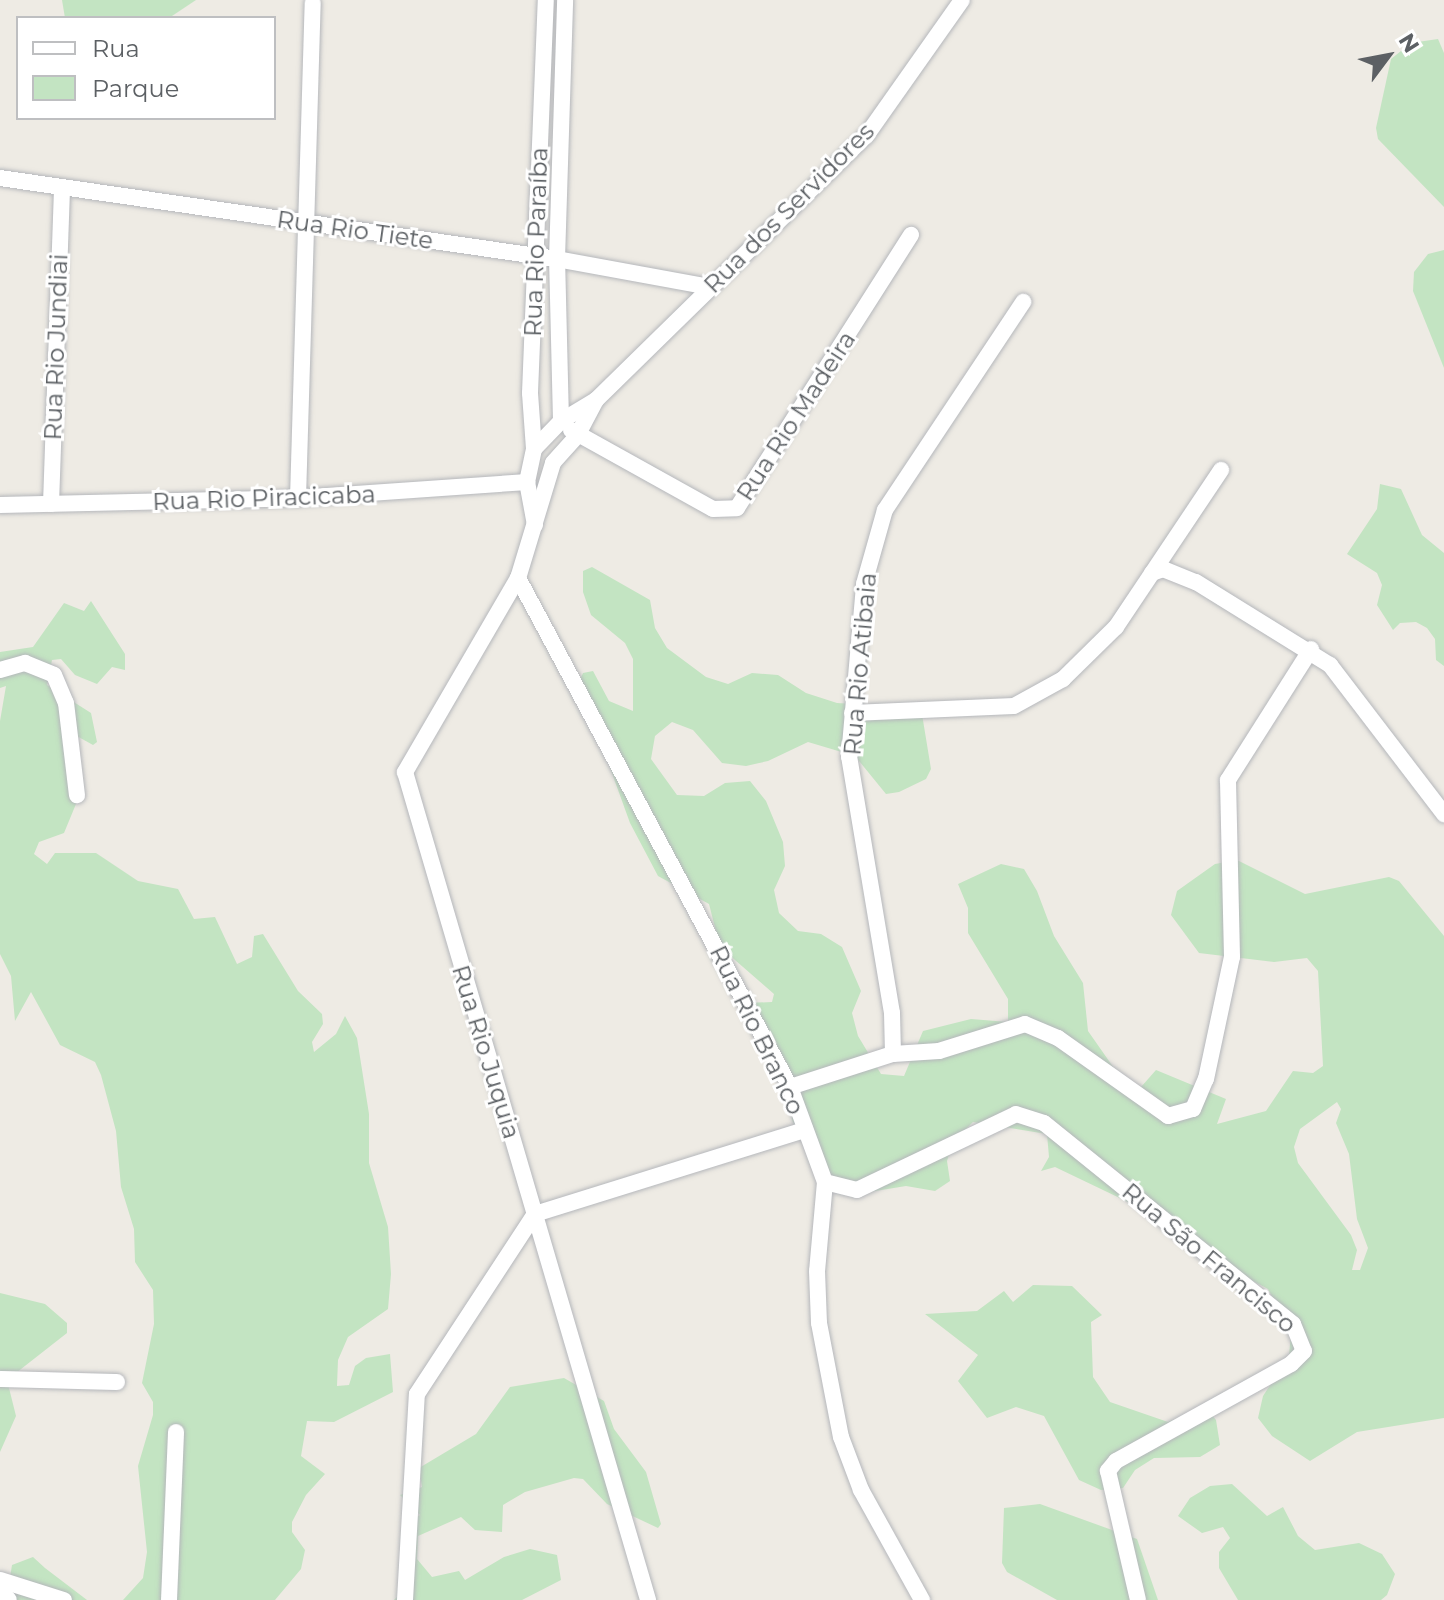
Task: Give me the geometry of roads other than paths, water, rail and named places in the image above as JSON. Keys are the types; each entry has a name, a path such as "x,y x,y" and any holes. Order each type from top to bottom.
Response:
{"street":[{"name":"Rua Rio Paraíba","path":"527,482 534,449 530,393 546,0"},
{"name":"Rua Rio Paraíba","path":"561,421 557,259 565,0"},
{"name":"Rua dos Servidores","path":"534,449 561,421 596,400 866,136 962,0"},
{"path":"298,498 313,3"},
{"name":"Rua Rio Tiete","path":"0,178 62,190 557,259 709,287"},
{"name":"Rua Rio Jundiai","path":"51,504 62,190"},
{"name":"Rua Rio Madeira","path":"561,421 577,436 713,509 737,508 911,235"},
{"name":"Rua Rio Atibaia","path":"893,1054 892,1013 849,757 864,584 885,510 1023,302"},
{"name":"Rua dos Servidores","path":"553,463 577,436 596,400"},
{"path":"534,449 553,463"},
{"name":"Rua Rio Juquia","path":"553,463 518,578 405,772 648,1600"},
{"path":"852,713 981,711 1035,697 1090,656 1152,573 1221,470"},
{"name":"Rua Rio Piracicaba","path":"0,505 298,498 527,482"},
{"name":"Rua Rio Juquia","path":"527,482 535,527"},
{"path":"1152,573 1163,569 1196,582 1311,649 1349,684 1444,814"},
{"name":"Rua Rio Branco","path":"518,578 790,1087 825,1182 817,1271 819,1323 841,1437 861,1490 922,1600"},
{"path":"790,1087 893,1054 939,1051 1025,1024 1058,1038 1168,1116 1193,1109 1206,1079 1232,957 1228,780 1311,649"},
{"path":"0,670 25,663 54,675 66,703 77,795"},
{"name":"Rua São Francisco","path":"825,1182 857,1190 1016,1114 1044,1123 1302,1335 1304,1351 1291,1364 1123,1457 1108,1471 1138,1600"},
{"path":"405,1600 417,1394 535,1214 805,1130"},
{"path":"0,1379 117,1382"},
{"path":"169,1600 176,1432"},
{"path":"0,1580 64,1600"},
{"path":"0,1590 9,1600"}]}
